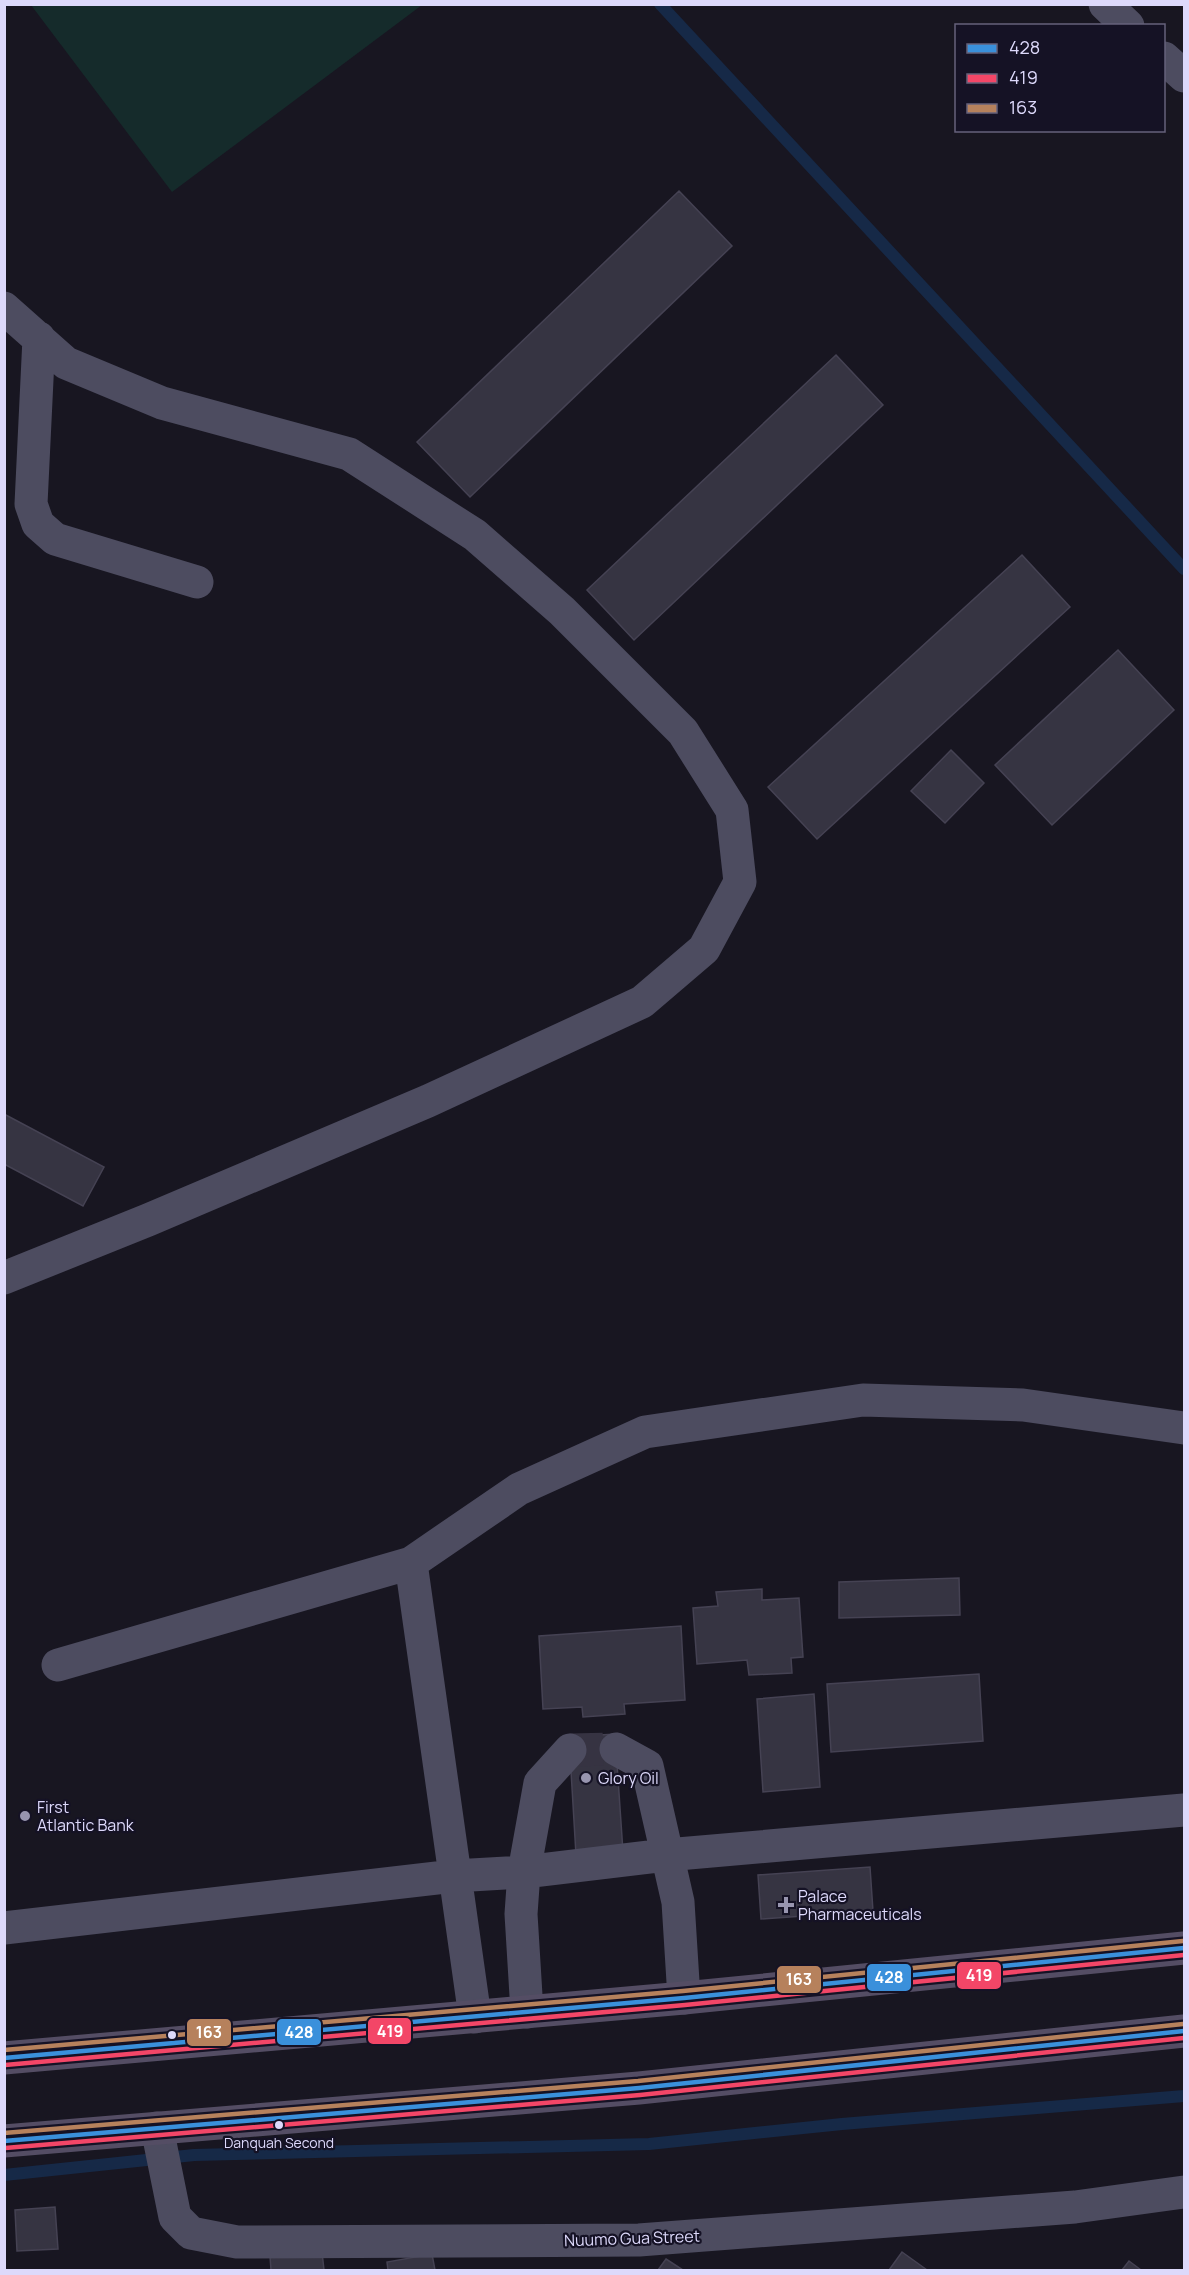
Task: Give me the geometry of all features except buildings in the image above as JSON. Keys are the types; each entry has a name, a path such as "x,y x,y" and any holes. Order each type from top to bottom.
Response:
{"main road":[{"path":"4,2058 684,1998 1185,1948"},
{"path":"4,2141 162,2152 639,2088 1185,2031"}],"street":[{"path":"1105,4 1126,24"},
{"path":"1165,59 1185,76"},
{"path":"4,308 66,363 162,403 349,454 475,535 562,611 683,732 732,810 740,882 704,949 642,1002 428,1101 4,1278"},
{"path":"39,338 31,504 38,524 55,539 197,582"},
{"path":"58,1665 411,1563 519,1489 645,1432 863,1400 1023,1405 1185,1428"},
{"path":"411,1563 475,2017"},
{"path":"616,1749 647,1766 678,1902 684,1998"},
{"path":"527,2012 521,1914 524,1872 540,1783 570,1750"},
{"path":"4,1928 454,1876 524,1872 666,1855 1185,1810"},
{"name":"Nuumo Gua Street","path":"162,2152 175,2217 191,2233 237,2242 639,2240 1075,2207 1185,2192"}],"green space":[{"path":"31,5 422,5 172,192"}],"waterway":[{"path":"660,4 1184,569"},
{"path":"4,2175 194,2155 649,2144 842,2124 1184,2096"}],"tunnel":[{"path":"570,1750 616,1749"}],"transit line":[{"name":"163","path":"4,2050 683,1991 1183,1941"},
{"name":"428","path":"4,2058 684,1998 1184,1948"},
{"name":"419","path":"5,2065 685,2005 1184,1955"},
{"name":"163","path":"4,2133 638,2081 1183,2024"},
{"name":"428","path":"4,2141 639,2088 1184,2031"},
{"name":"419","path":"5,2148 640,2095 1184,2038"}],"place":[{"name":"Glory Oil","path":"586,1778"},
{"name":"First Atlantic Bank","path":"25,1816"},
{"name":"Palace Pharmaceuticals","path":"786,1905"},
{"name":"Danquah Second","path":"279,2125"}]}
